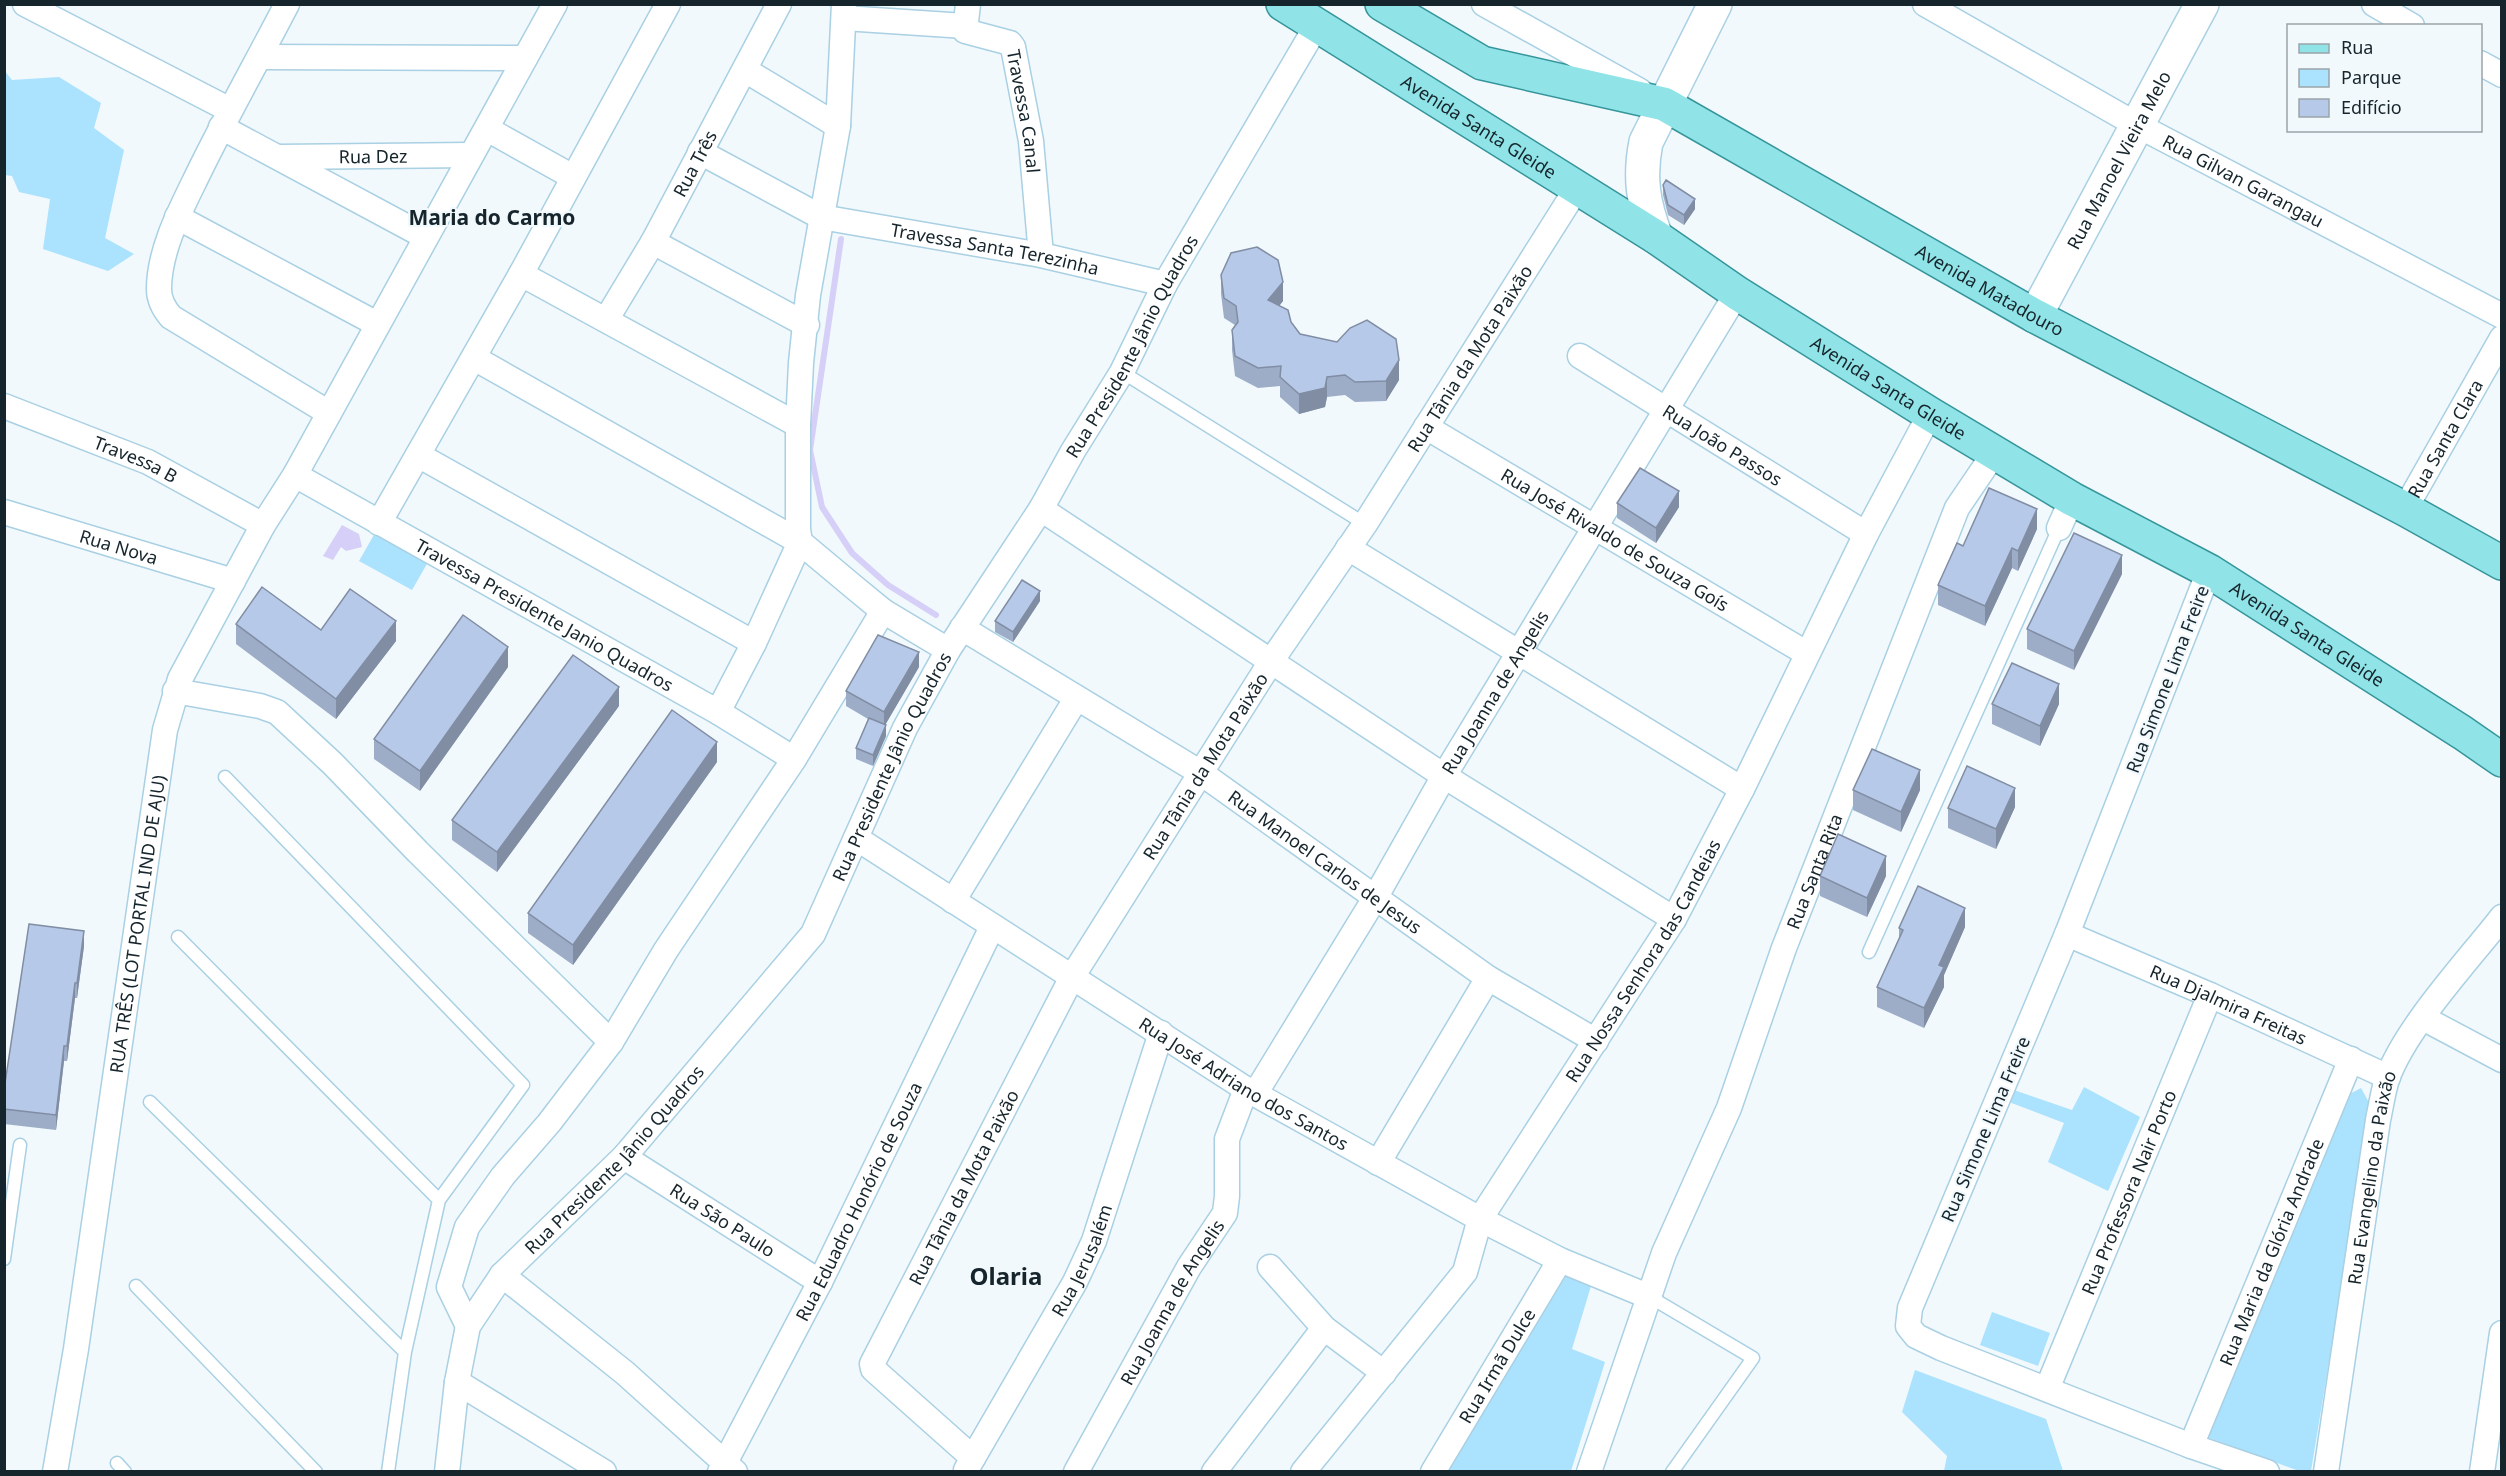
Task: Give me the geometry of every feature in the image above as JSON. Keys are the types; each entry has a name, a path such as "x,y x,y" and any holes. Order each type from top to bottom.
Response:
{"main road":[{"name":"Avenida Santa Gleide","path":"1283,4 1656,237 1737,293 1930,414 2072,499 2209,571 2502,760"},
{"path":"1382,4 1482,63 1664,104"},
{"name":"Avenida Matadouro","path":"1664,104 2035,316 2405,508 2502,563"}],"street":[{"path":"287,4 177,217 160,271 158,290 164,309 180,323 329,413"},
{"name":"RUA TRÊS (LOT PORTAL IND DE AJU)","path":"55,1472 78,1337 165,730 175,691 263,525 329,413 555,4"},
{"path":"379,523 521,274 668,4"},
{"name":"Rua Três","path":"606,320 653,242 779,4"},
{"name":"Avenida Matadouro","path":"1484,4 1664,104"},
{"path":"1656,237 1642,197 1641,164 1646,142 1715,4"},
{"name":"Rua Gilvan Garangau","path":"1925,4 2137,125 2502,316"},
{"name":"Rua Manoel Vieira Melo","path":"2035,316 2202,4"},
{"path":"2374,4 2409,24"},
{"path":"27,5 226,119 277,157 426,237"},
{"path":"718,712 754,642 800,542 798,425 801,363 807,325 808,295 838,126 844,11 966,15"},
{"name":"Travessa Canal","path":"966,15 967,33 1007,43 1012,47 1031,141 1041,255"},
{"name":"Rua Presidente Jânio Quadros","path":"447,1472 457,1382 468,1326 502,1275 624,1157 813,934 905,728 962,628 1041,509 1073,451 1122,372 1165,284 1317,25"},
{"path":"260,57 525,58"},
{"path":"2482,64 2502,75"},
{"path":"745,70 838,126"},
{"path":"487,129 573,177"},
{"name":"Travessa Santa Terezinha","path":"700,152 821,217 1041,255 1165,284"},
{"name":"Rua Dez","path":"277,157 471,155"},
{"name":"Rua Tânia da Mota Paixão","path":"971,1467 871,1367 1072,977 1272,660 1365,524 1577,188"},
{"path":"177,217 377,324"},
{"path":"653,242 807,325"},
{"path":"521,274 798,425"},
{"name":"Rua Joanna de Angelis","path":"1076,1472 1189,1267 1224,1213 1227,1196 1227,1139 1250,1091 1375,898 1444,776 1737,293"},
{"name":"Rua Santa Clara","path":"2405,508 2502,338"},
{"name":"Rua João Passos","path":"1580,356 1866,534"},
{"path":"474,358 800,542 883,611 948,651"},
{"name":"Travessa B","path":"4,406 148,462 263,525"},
{"name":"Rua Nossa Senhora das Candeias","path":"1304,1472 1465,1272 1480,1219 1674,919 1742,789 1806,653 1866,534 1930,414"},
{"name":"Rua José Rivaldo de Souza Goís","path":"1426,427 1806,653"},
{"name":"Rua Santa Rita","path":"1650,1297 1664,1253 1729,1108 1784,948 1957,508 1995,452"},
{"path":"418,455 754,642"},
{"name":"Travessa Presidente Janio Quadros","path":"294,475 718,712 794,759"},
{"path":"2059,528 2072,499"},
{"path":"1041,509 1444,776 1674,919"},
{"name":"Rua Nova","path":"4,512 233,581"},
{"path":"1348,548 1742,789"},
{"name":"Rua Simone Lima Freire","path":"2209,571 2067,934 1910,1308 1908,1326 1916,1336 1941,1348 2191,1446 2267,1472"},
{"path":"468,1326 449,1287 467,1227 503,1176 549,1123 611,1041 666,950 794,759 883,611"},
{"name":"Rua Manoel Carlos de Jesus","path":"962,628 1200,773 1488,978 1596,1041"},
{"path":"175,691 260,706 272,709 282,716 611,1041"},
{"path":"953,901 1076,699"},
{"name":"Rua José Adriano dos Santos","path":"856,838 1250,1091 1480,1219 1560,1260 1650,1297"},
{"name":"Rua Evangelino da Paixão","path":"2326,1472 2378,1120 2388,1077 2397,1058 2423,1018 2502,917"},
{"name":"Rua Eduadro Honório de Souza","path":"727,1469 993,927"},
{"name":"Rua Djalmira Freitas","path":"2067,934 2210,995 2388,1077"},
{"path":"1378,1163 1488,978"},
{"name":"Rua Professora Nair Porto","path":"2047,1389 2210,995"},
{"path":"2423,1018 2502,1060"},
{"name":"Rua Jerusalém","path":"971,1467 1075,1282 1094,1241 1161,1033"},
{"name":"Rua Maria da Glória Andrade","path":"2191,1446 2351,1059"},
{"name":"Rua São Paulo","path":"624,1157 820,1282"},
{"name":"Rua Irmã Dulce","path":"1432,1472 1560,1260"},
{"path":"1269,1267 1324,1328 1384,1373"},
{"path":"502,1275 617,1367 727,1469"},
{"path":"1588,1472 1650,1297"},
{"path":"1214,1472 1324,1328"},
{"path":"2482,1472 2502,1333"},
{"path":"457,1382 604,1472"}],"lane":[{"path":"1122,372 1365,524"},
{"path":"1869,952 2059,528"},
{"path":"225,777 523,1085 439,1200 405,1352 388,1472"},
{"path":"178,938 439,1200"},
{"path":"150,1102 405,1352"},
{"path":"4,1260 20,1145"},
{"path":"136,1286 316,1472"},
{"path":"1650,1297 1753,1358 1672,1472"}],"green space":[{"path":"4,70 12,80 59,77 101,103 94,128 124,150 105,238 134,254 108,271 43,249 50,199 19,192 12,176 5,175"},
{"path":"375,533 428,562 412,590 359,561"},
{"path":"2084,1087 2140,1117 2108,1191 2048,1162 2064,1123 2009,1102 2014,1090 2072,1110"},
{"path":"2361,1088 2371,1106 2311,1471 2299,1471 2204,1436 2342,1098"},
{"path":"1566,1276 1591,1286 1572,1349 1605,1362 1571,1471 1444,1472"},
{"path":"1992,1312 2050,1333 2038,1366 1980,1345"},
{"path":"1915,1370 2046,1419 2063,1471 1944,1471 1947,1456 1902,1412"}],"shaded area":[{"path":"342,525 359,534 362,547 346,551 341,547 333,560 323,556"}],"building":[{"path":"1666,180 1695,199 1684,215 1668,205 1663,185"},
{"path":"1257,247 1278,260 1283,282 1268,300 1288,310 1291,322 1300,334 1337,342 1350,328 1367,320 1396,339 1399,360 1386,381 1355,382 1345,375 1327,377 1325,388 1299,394 1280,377 1281,366 1258,368 1235,356 1232,330 1238,322 1236,306 1224,298 1221,275 1231,253"},
{"path":"1640,468 1679,491 1656,528 1617,503"},
{"path":"1989,488 2037,509 2018,551 2012,548 1985,606 1938,585 1957,543 1963,546"},
{"path":"2074,533 2122,555 2074,651 2027,629"},
{"path":"1022,580 1040,591 1013,632 995,621"},
{"path":"262,587 321,630 350,589 396,621 336,699 236,624"},
{"path":"463,615 508,647 420,771 374,739"},
{"path":"878,635 919,652 884,712 846,691"},
{"path":"573,655 619,687 497,852 452,820"},
{"path":"2012,663 2059,684 2040,726 1992,704"},
{"path":"672,710 717,742 573,945 528,913"},
{"path":"869,718 886,725 873,755 856,748"},
{"path":"1872,749 1920,770 1901,812 1853,790"},
{"path":"1967,766 2015,788 1996,829 1948,808"},
{"path":"1838,834 1886,856 1867,898 1820,876"},
{"path":"1918,886 1965,908 1939,965 1944,967 1924,1008 1877,987 1903,930 1899,928"},
{"path":"29,924 84,931 67,1046 64,1046 56,1115 4,1109 4,1090"}],"waterway":[{"path":"841,239 810,450 822,507 852,553 888,585 936,615"}],"district":[{"name":"Maria do Carmo","path":"492,217"},
{"name":"Olaria","path":"1006,1275"}]}
